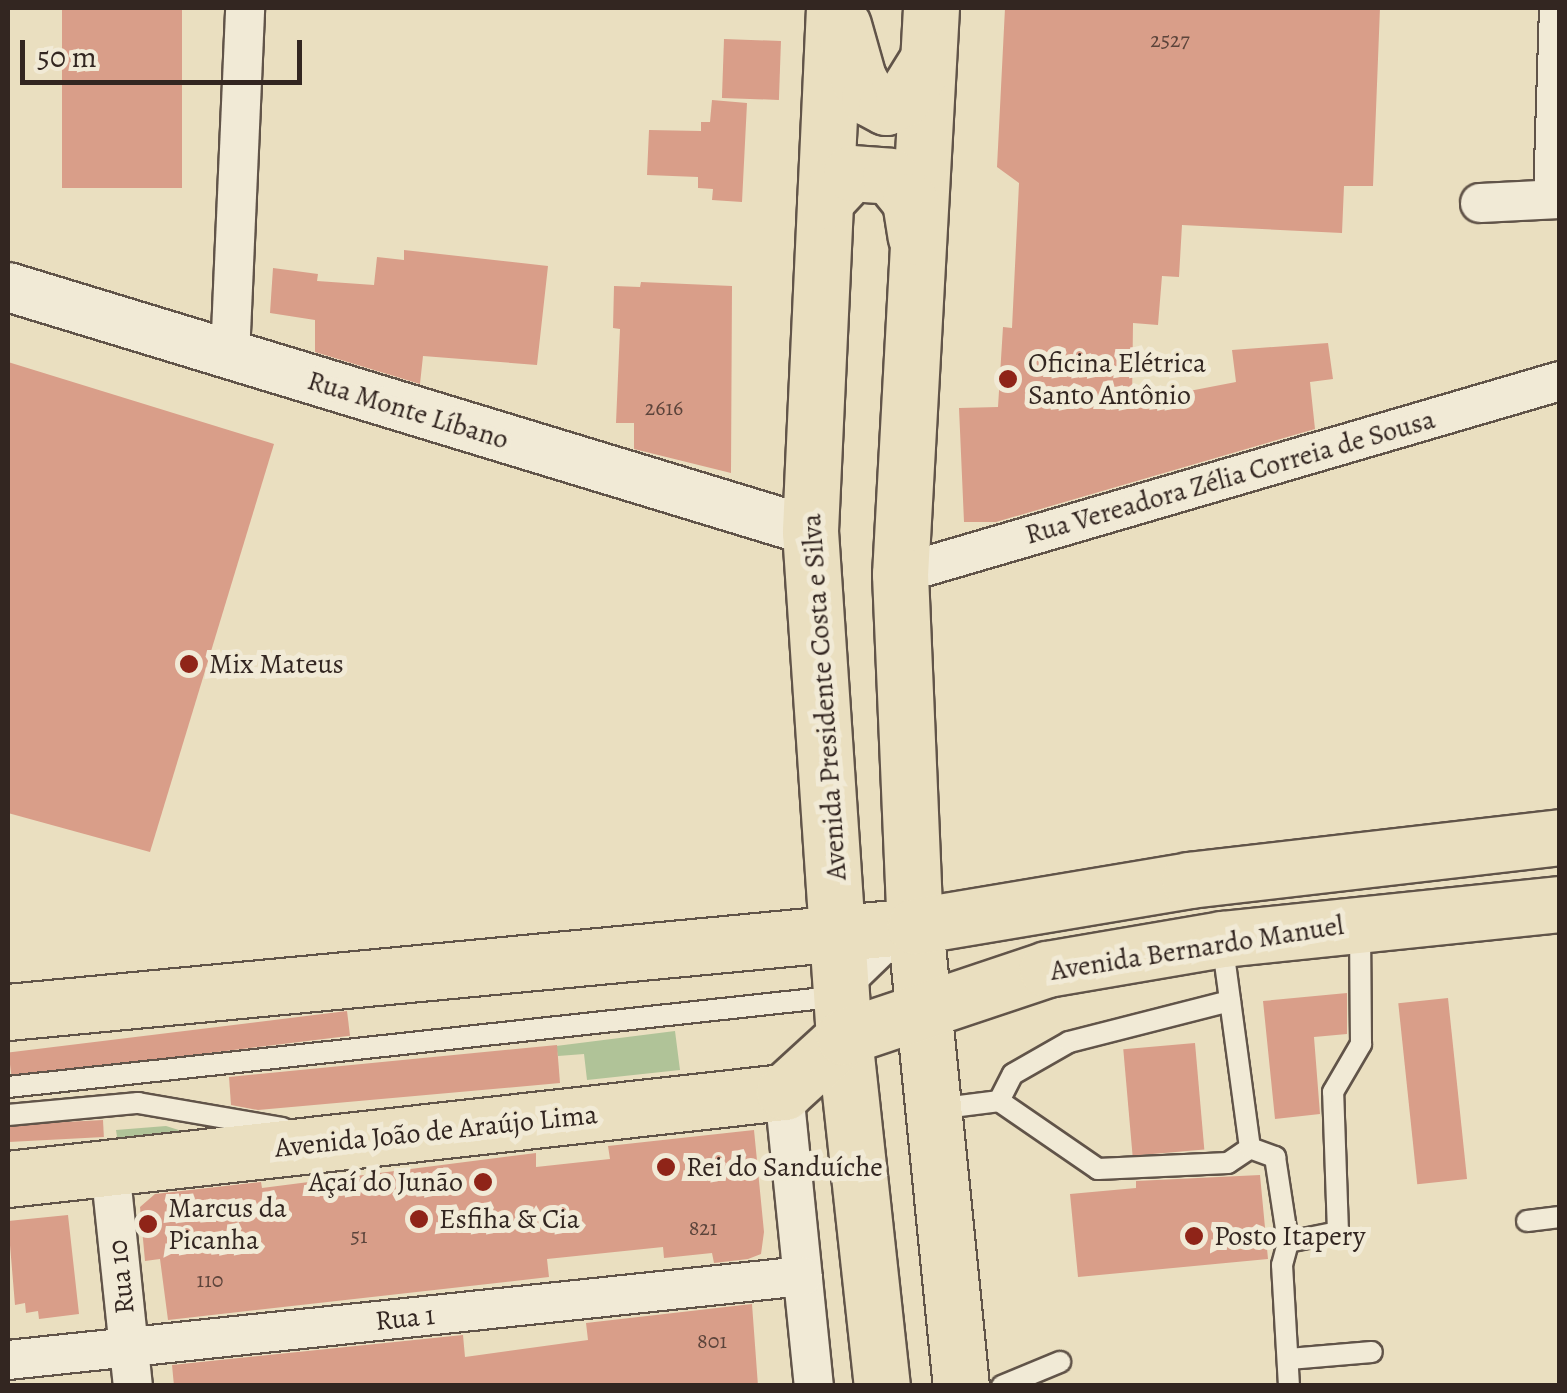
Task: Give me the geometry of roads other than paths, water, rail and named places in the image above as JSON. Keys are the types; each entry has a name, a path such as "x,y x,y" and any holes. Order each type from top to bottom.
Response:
{"main road":[{"path":"836,8 870,98 886,106 902,100 930,33"},
{"name":"Avenida Presidente Costa e Silva","path":"836,8 810,531 843,1017 882,1386"},
{"path":"930,33 900,574 915,926 961,1386"},
{"path":"825,201 851,173 890,176 910,201 918,250"},
{"path":"8,1012 915,926 1188,880 1560,838"},
{"name":"Avenida Bernardo Manuel","path":"843,1017 924,1008 1046,969 1222,938 1560,904"},
{"path":"784,1092 843,1017"},
{"name":"Avenida João de Araújo Lima","path":"8,1180 784,1092"}],"street":[{"path":"230,356 245,8"},
{"path":"1480,203 1556,199 1560,8"},
{"name":"Rua Monte Líbano","path":"8,286 810,531"},
{"name":"Rua Vereadora Zélia Correia de Sousa","path":"900,574 1560,381"},
{"path":"784,1092 814,1386"},
{"name":"Rua 10","path":"110,1168 133,1386"},
{"name":"Rua 1","path":"8,1360 803,1276"}],"lane":[{"path":"1288,1242 1338,1232 1333,1092 1361,1044 1360,923"},
{"path":"8,1088 843,1017 915,926"},
{"path":"1222,938 1250,1148"},
{"path":"999,1101 1013,1074 1069,1042 1230,1001"},
{"path":"934,1109 999,1101 1098,1169 1228,1163 1250,1148"},
{"path":"8,1115 138,1103 355,1140"},
{"path":"1250,1148 1275,1157 1279,1168 1288,1242 1282,1266 1289,1386"},
{"path":"1527,1221 1560,1218"},
{"path":"1288,1359 1372,1352"},
{"path":"1002,1386 1060,1362"}],"place":[{"name":"Oficina Elétrica Santo Antônio","path":"1008,379"},
{"name":"Mix Mateus","path":"189,664"},
{"name":"Rei do Sanduíche","path":"666,1167"},
{"name":"Açaí do Junão","path":"483,1182"},
{"name":"Esfiha & Cia","path":"419,1219"},
{"name":"Marcus da Picanha","path":"148,1224"},
{"name":"Posto Itapery","path":"1194,1236"}]}
